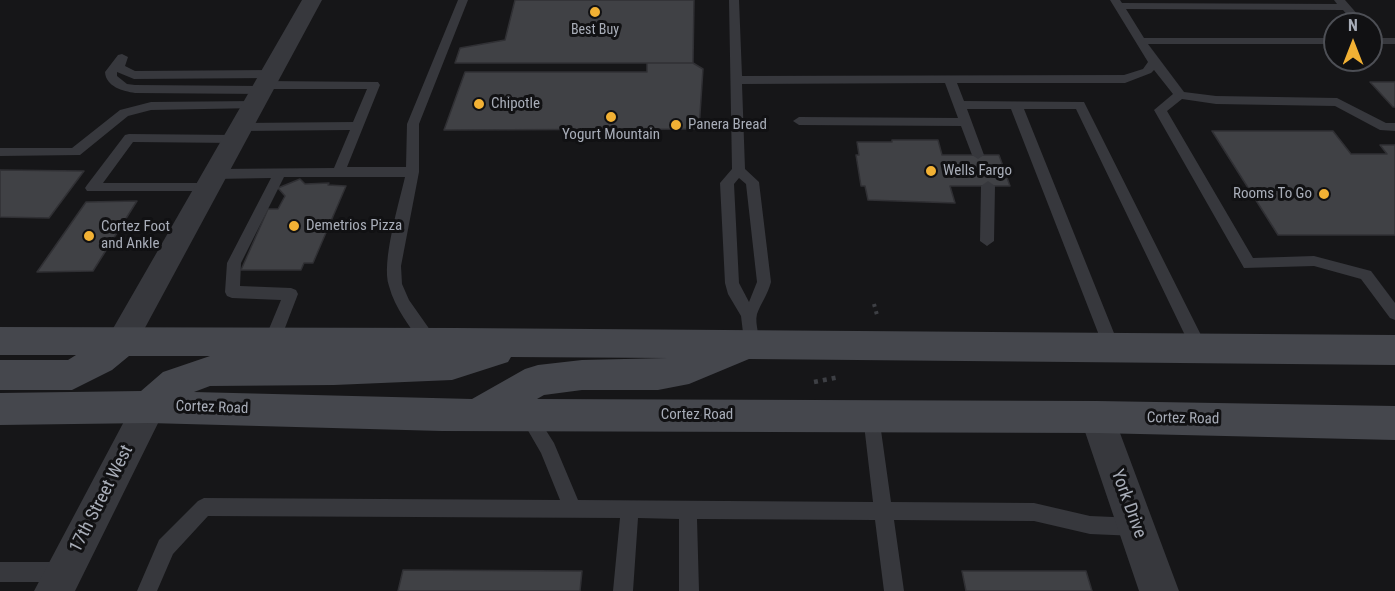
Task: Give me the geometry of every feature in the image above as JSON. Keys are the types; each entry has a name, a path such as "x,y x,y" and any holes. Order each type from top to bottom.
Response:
{"main road":[{"path":"477,415 538,380 582,375 658,375 689,369 750,330"},
{"path":"0,341 526,343 750,330 1112,348 1395,350"},
{"path":"0,375 72,375 100,360 122,341"},
{"path":"149,407 176,384 210,371 334,370 452,365 526,343"},
{"name":"Cortez Road","path":"0,409 149,407 477,415 1097,417 1395,423"}],"street":[{"path":"122,341 312,0"},
{"name":"17th Street West","path":"59,581 149,407"},
{"name":"York Drive","path":"1097,417 1159,591"}],"lane":[{"path":"429,342 402,302 395,284 394,266 412,172 413,124 463,0"},
{"path":"734,0 739,170 752,183 764,282 750,330"},
{"path":"1117,3 1342,3"},
{"path":"1117,3 1154,62 1180,95 1216,100 1337,102 1384,127 1395,127"},
{"path":"1141,40 1323,41"},
{"path":"255,103 135,89 117,83 111,77 111,72 122,57 119,67 124,72 134,75 358,126"},
{"path":"737,80 1112,81 1147,71 1154,62"},
{"path":"950,81 978,155"},
{"path":"339,172 374,85 255,103 129,138 92,188 211,181 280,173 412,172"},
{"path":"1180,95 1160,110 1249,264 1314,261 1366,275 1395,314"},
{"path":"0,152 75,152 124,113 151,106 255,103"},
{"path":"959,105 1080,105 1200,349"},
{"path":"1016,105 1112,348"},
{"path":"799,121 966,122"},
{"path":"739,170 727,183 732,283 750,330"},
{"path":"272,341 291,294 232,292 234,263 280,173"},
{"path":"987,241 988,186"},
{"path":"527,415 548,449 572,508"},
{"path":"871,416 894,591"},
{"path":"147,591 166,547 204,507 883,509 1034,512 1090,525 1136,527"},
{"path":"623,591 630,509"},
{"path":"688,510 688,591"},
{"path":"0,572 59,581"}],"building":[{"path":"515,0 694,0 693,63 455,63 460,48 505,40"},
{"path":"647,63 693,63 703,69 699,129 444,130 465,72 647,72"},
{"path":"1370,82 1395,82 1395,107 1393,107"},
{"name":"Rooms To Go","path":"1212,131 1333,131 1351,154 1387,154 1380,145 1395,145 1395,235 1278,235"},
{"name":"Wells Fargo","path":"892,140 938,140 942,155 999,155 1010,186 950,186 955,203 868,200 865,186 861,186 856,155 859,155 857,142 892,142"},
{"path":"0,170 84,171 49,218 0,217"},
{"name":"Demetrios Pizza","path":"300,179 305,184 329,183 328,185 346,186 313,263 304,263 301,270 241,270 268,209 278,209 285,196 278,188"},
{"name":"Cortez Foot and Ankle","path":"137,201 93,271 37,272 86,202"},
{"path":"403,570 582,571 580,591 398,591"},
{"path":"962,571 1086,571 1092,591 966,591"}],"place":[{"name":"Best Buy","path":"595,12"},
{"name":"Chipotle","path":"479,104"},
{"name":"Yogurt Mountain","path":"611,117"},
{"name":"Panera Bread","path":"676,125"},
{"name":"Wells Fargo","path":"931,171"},
{"name":"Rooms To Go","path":"1324,194"},
{"name":"Demetrios Pizza","path":"294,226"},
{"name":"Cortez Foot and Ankle","path":"89,236"}]}
